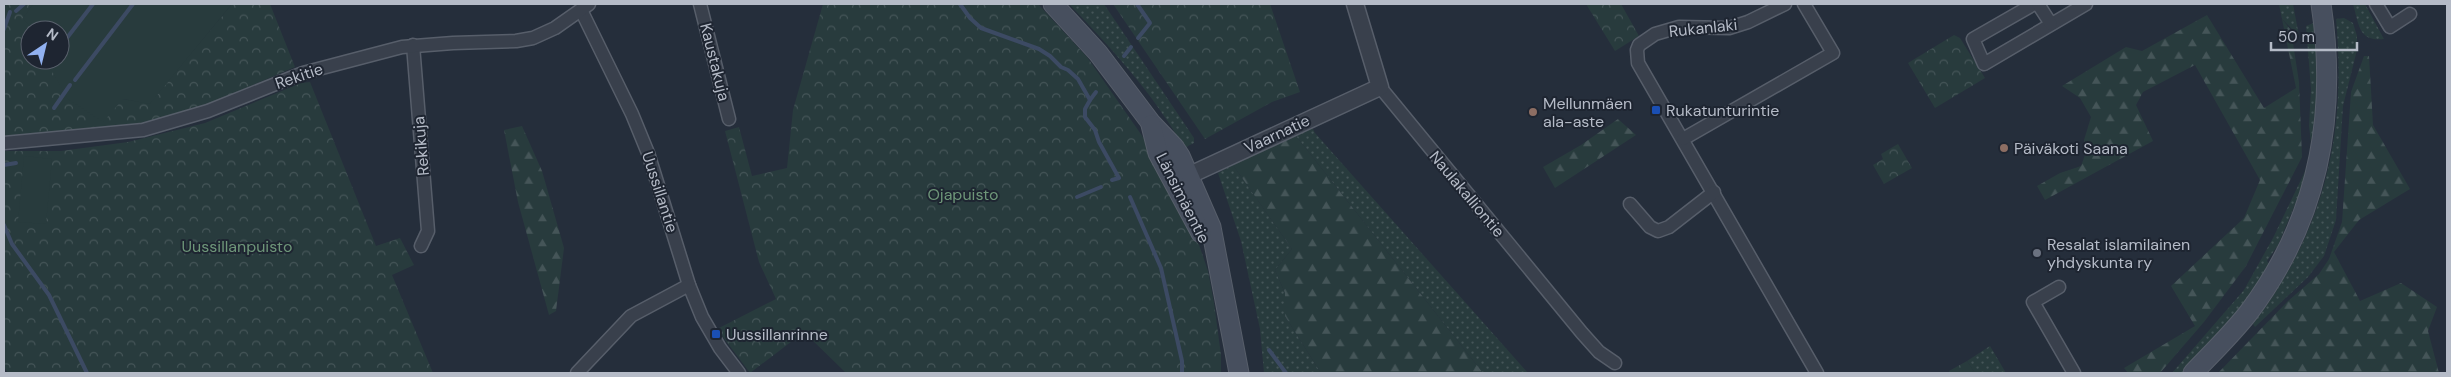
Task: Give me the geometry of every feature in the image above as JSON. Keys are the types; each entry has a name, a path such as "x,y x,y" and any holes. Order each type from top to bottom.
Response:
{"main road":[{"name":"Länsimäentie","path":"1052,4 1098,53 1151,123 1174,147 1182,179 1211,227 1239,373"},
{"path":"2193,373 2236,328 2260,297 2285,255 2308,203 2323,144 2326,120 2328,68 2326,32 2321,4"},
{"name":"Länsimäentie","path":"1230,373 1234,350"}],"street":[{"name":"Kaustakuja","path":"700,4 730,119"},
{"name":"Naulakalliontie","path":"1355,4 1380,87 1388,99 1582,333 1599,352 1615,363"},
{"name":"Rukanlaki","path":"1683,139 1638,63 1637,50 1639,45 1655,34 1679,27 1729,28 1748,22 1785,4"},
{"path":"1804,4 1834,53 1683,139 1816,373"},
{"path":"2051,24 2036,4 1973,39 1984,64 2086,4"},
{"path":"2376,4 2390,27 2408,12"},
{"name":"Rekitie","path":"4,143 143,130 208,111 288,77 316,68 413,45 516,41 533,38 554,28 585,7"},
{"name":"Uussillantie","path":"585,7 648,153 689,285 716,342 739,373"},
{"name":"Rekikuja","path":"413,45 428,231 421,246"},
{"name":"Vaarnatie","path":"1182,179 1380,87"},
{"path":"1630,204 1650,228 1658,231 1669,227 1714,192"},
{"path":"577,373 631,316 689,285"},
{"path":"2059,286 2033,302 2074,373"}],"green space":[{"path":"4,4 33,4 24,20 20,20 20,70 59,70 123,99 150,103 232,4 270,4 295,67 192,111 142,126 4,138"},
{"path":"33,4 232,4 150,104 123,99 103,122 68,99 51,70 70,70 70,20 22,19"},
{"name":"Ojapuisto","path":"823,4 1038,4 1087,57 1159,160 1194,230 1208,271 1221,355 1221,373 846,373 804,332 750,373 717,329 776,299 759,262 725,131 739,127 752,176 787,168 793,110"},
{"path":"1069,4 1104,4 1194,138 1194,143 1184,148 1146,90"},
{"path":"1113,4 1270,4 1300,92 1272,102 1205,139"},
{"path":"1586,4 1621,4 1639,36 1615,51"},
{"path":"2279,4 2293,4 2299,36 2282,19"},
{"path":"2353,4 2365,4 2384,39 2369,38 2364,35"},
{"path":"2207,15 2264,108 2296,88 2282,19 2291,30 2299,82 2302,157 2246,266 2204,322 2160,373 2128,373 2124,368 2195,326 2171,286 2244,218 2260,180 2195,65 2143,92 2136,105 2153,141 2045,200 2037,186 2060,173 2081,166 2085,155 2084,140 2091,117 2080,98 2062,86 2126,47 2142,51"},
{"path":"2344,18 2353,23 2357,36 2357,50 2343,106 2336,220 2324,256 2308,277 2255,327 2253,324 2277,289 2297,253 2313,217 2325,180 2333,142 2338,103 2339,62 2336,19"},
{"path":"2316,22 2318,31 2318,125 2312,151 2309,126 2311,89 2306,26"},
{"path":"1954,35 1960,38 1985,78 1935,108 1908,63"},
{"path":"2364,56 2369,56 2373,125 2410,189 2359,220 2334,252 2360,301 2401,283 2437,307 2428,331 2439,373 2218,373 2288,301 2319,274 2329,259 2342,222 2351,92"},
{"name":"Uussillanpuisto","path":"310,82 376,246 400,238 414,265 392,275 433,373 8,373 4,367 4,151 61,151 128,142 205,123 301,83"},
{"path":"1618,119 1636,135 1555,188 1543,167 1581,145"},
{"path":"522,126 542,171 564,248 556,311 549,315 518,202 504,130"},
{"path":"1312,127 1315,133 1528,373 1483,373 1296,136"},
{"path":"1296,136 1483,373 1321,373 1285,316 1285,293 1275,270 1292,249 1233,165"},
{"path":"1898,144 1912,168 1884,184 1873,165 1883,159 1881,154"},
{"path":"2312,151 2300,203 2296,202 2278,245 2267,261 2270,265 2240,308 2218,335 2182,373 2172,373 2244,290 2273,238 2308,165"},
{"path":"24,156 52,159 46,224 18,222"},
{"path":"1233,165 1292,249 1275,270 1285,293 1285,316 1321,373 1264,373 1260,329 1241,241 1218,173"},
{"path":"1990,346 2006,373 1975,373 1967,361"},
{"path":"1967,361 1975,373 1950,373 1949,371"}],"waterway":[{"path":"16,11 24,4"},
{"path":"70,34 93,4"},
{"path":"75,80 133,4"},
{"path":"960,4 970,18 981,28 1039,49 1078,79 1090,100 1085,109 1085,117 1095,130 1099,142 1119,178 1112,180"},
{"path":"1137,4 1150,23 1138,38"},
{"path":"4,29 10,12"},
{"path":"1124,56 1131,47"},
{"path":"54,108 70,85"},
{"path":"1090,100 1096,92"},
{"path":"4,165 16,163"},
{"path":"1077,197 1101,187"},
{"path":"1130,197 1161,268 1182,361 1182,373"},
{"path":"4,225 12,244 49,295 87,373"},
{"path":"1269,350 1286,373"}],"place":[{"name":"Rukatunturintie","path":"1656,110"},
{"name":"Mellunmäen ala-aste","path":"1533,112"},
{"name":"Päiväkoti Saana","path":"2004,148"},
{"name":"Resalat islamilainen yhdyskunta ry","path":"2037,253"},
{"name":"Uussillanrinne","path":"716,334"}]}
